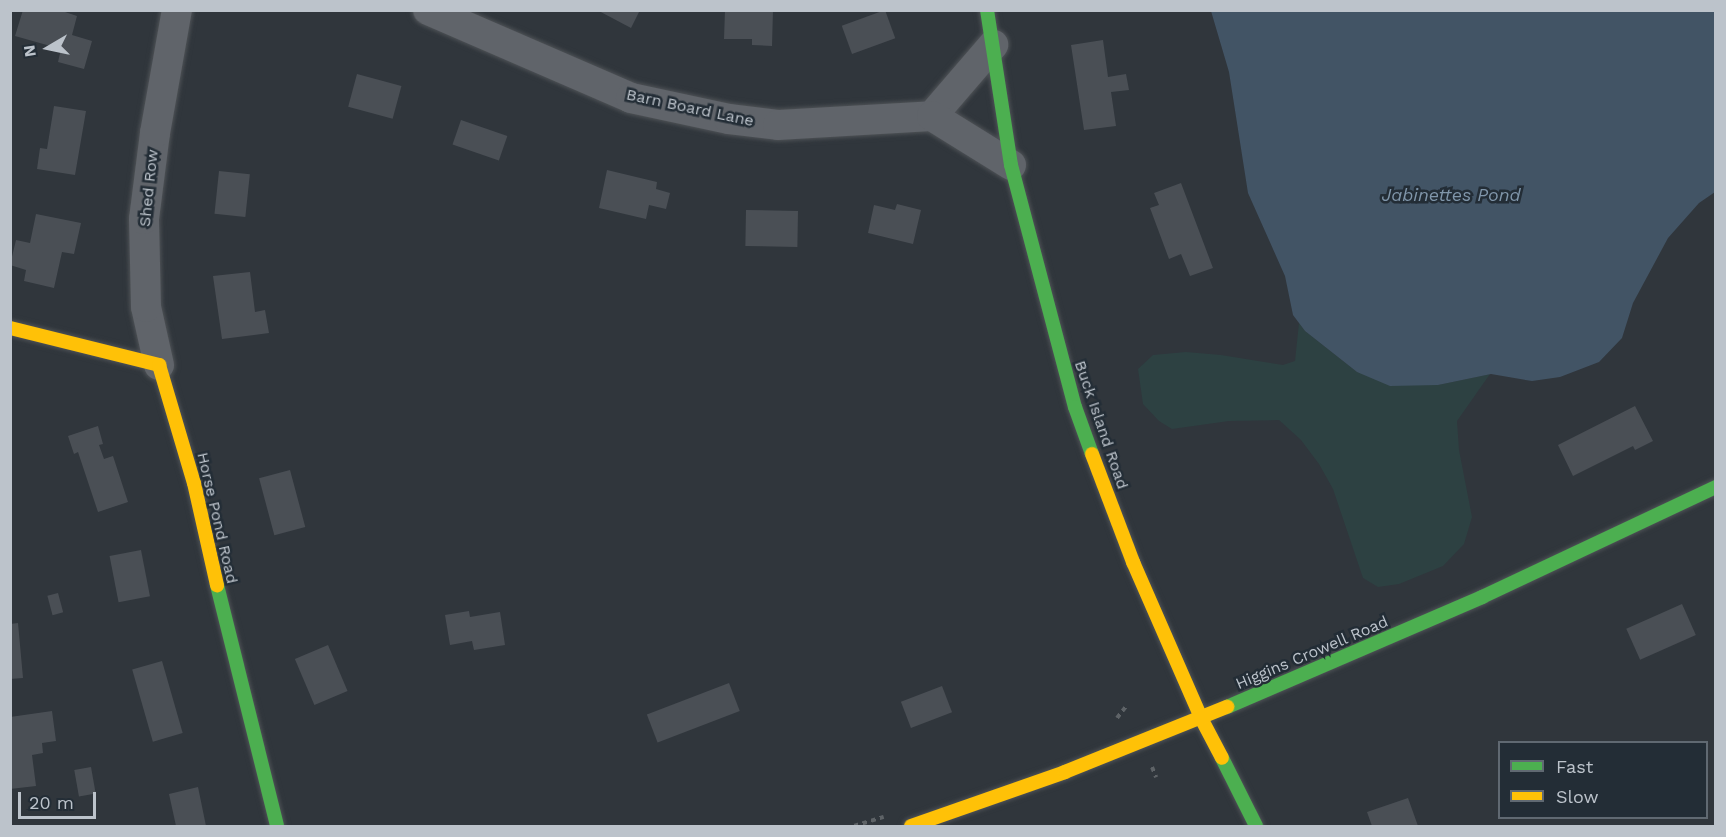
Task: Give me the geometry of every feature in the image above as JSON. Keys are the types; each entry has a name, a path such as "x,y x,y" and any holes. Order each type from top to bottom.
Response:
{"main road":[{"name":"Buck Island Road","path":"987,10 1011,165 1035,267 1075,406 1133,562 1201,718 1256,826"},
{"path":"10,328 159,366"},
{"name":"Horse Pond Road","path":"159,366 194,483 232,655 277,826"},
{"name":"Higgins Crowell Road","path":"911,826 1065,772 1295,680 1716,487"}],"street":[{"name":"Shed Row","path":"159,366 146,307 144,219 156,123 177,10"},
{"name":"Barn Board Lane","path":"428,10 631,98 683,110 778,125 932,116"},
{"path":"993,45 932,116 1011,165"}],"path":[{"path":"854,826 894,814"}],"green space":[{"path":"1299,323 1305,331 1357,372 1438,385 1490,374 1457,421 1459,450 1472,517 1464,544 1443,566 1399,584 1378,587 1363,578 1333,489 1319,464 1301,440 1279,420 1229,421 1172,429 1159,421 1143,404 1138,369 1153,355 1186,352 1283,365 1295,361"}],"water":[{"name":"Jabinettes Pond","path":"1211,11 1715,11 1715,192 1699,203 1668,238 1633,303 1622,338 1599,362 1560,377 1532,381 1491,374 1438,385 1390,386 1357,372 1305,331 1293,315 1285,276 1248,193 1229,72"}],"building":[{"path":"23,10 59,10 77,16 72,35 92,41 84,69 58,62 61,49 15,36"},
{"path":"597,10 640,10 631,28"},
{"path":"725,10 773,10 772,46 752,45 752,39 724,39"},
{"path":"885,10 895,38 852,54 842,26"},
{"path":"1103,40 1108,77 1126,74 1129,90 1111,92 1116,126 1084,130 1071,45"},
{"path":"357,74 401,86 393,119 348,107"},
{"path":"54,106 86,111 75,175 37,169 40,148 47,149"},
{"path":"461,120 507,136 499,161 453,145"},
{"path":"607,170 657,182 656,189 670,193 666,209 649,205 646,219 599,208"},
{"path":"219,171 250,174 245,217 215,214"},
{"path":"1181,183 1213,268 1190,276 1181,254 1169,259 1150,208 1159,205 1154,193"},
{"path":"897,204 921,210 913,244 868,233 874,205 895,210"},
{"path":"746,210 798,211 797,247 745,246"},
{"path":"36,214 81,223 74,254 62,252 54,288 24,281 26,270 10,265 16,240 30,243"},
{"path":"250,272 255,312 265,310 269,333 222,339 213,276"},
{"path":"1635,406 1653,441 1635,450 1633,446 1573,476 1558,445"},
{"path":"98,426 103,444 99,445 104,459 113,456 128,502 98,512 78,452 74,454 68,436"},
{"path":"290,470 305,527 274,535 259,478"},
{"path":"141,550 150,596 119,602 110,556"},
{"path":"58,593 63,612 53,615 47,596"},
{"path":"1682,604 1696,635 1640,660 1626,629"},
{"path":"469,611 470,617 500,612 505,645 474,650 472,641 450,645 445,615"},
{"path":"18,623 23,678 10,679 10,624"},
{"path":"328,645 348,691 314,705 295,659"},
{"path":"162,661 183,733 153,742 132,670"},
{"path":"729,683 740,711 658,743 647,715"},
{"path":"942,686 952,712 911,728 901,702"},
{"path":"52,711 56,741 42,743 43,753 32,755 36,786 10,789 10,717"},
{"path":"91,767 96,794 79,797 74,770"},
{"path":"198,787 206,826 176,826 169,794"},
{"path":"1408,798 1418,826 1372,826 1367,812"}],"traffic: fast":[{"path":"987,10 1011,165 1075,407 1092,454"},
{"path":"1227,707 1482,597 1716,487"},
{"path":"217,585 277,826"},
{"path":"1222,758 1256,826"}],"traffic: slow":[{"path":"10,328 159,365 194,483 217,585"},
{"path":"1092,454 1133,562 1201,718 1222,758"},
{"path":"911,826 1065,772 1227,707"}]}
